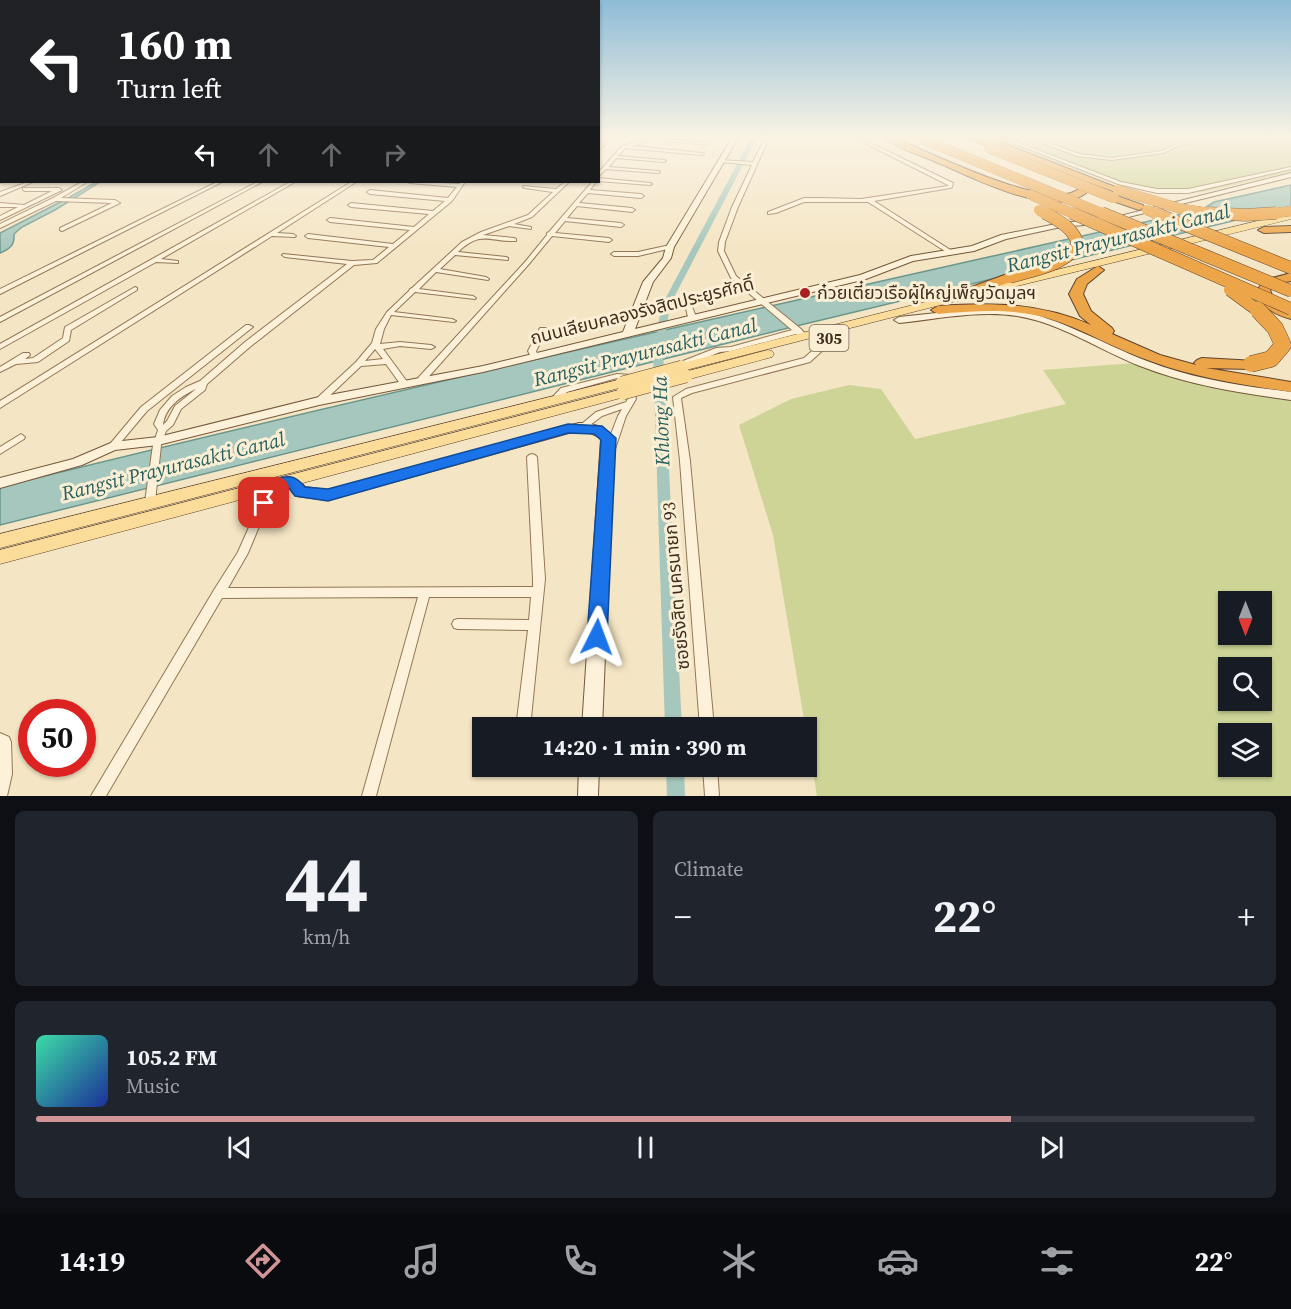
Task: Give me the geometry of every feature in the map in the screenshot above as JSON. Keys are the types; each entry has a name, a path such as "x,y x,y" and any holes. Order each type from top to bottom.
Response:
{"highway":[{"path":"957,297 1068,259 1077,247 1078,238 1050,215 963,175"},
{"path":"974,175 1006,189 1041,197 1076,197 1084,193 1088,188 1068,175"},
{"path":"986,175 1291,309"},
{"path":"1010,175 1291,291"},
{"path":"1031,175 1291,279"},
{"path":"1058,175 1291,266"},
{"path":"1079,175 1161,205 1208,214 1252,216 1291,211"},
{"path":"1264,231 1291,230"},
{"path":"1098,270 1082,282 1076,294 1085,313 1109,332 1148,350 1208,364 1251,364 1270,359 1278,353 1283,345 1276,328 1257,310 1232,291 1142,244"},
{"path":"1291,279 1274,279 1264,286 1263,293 1266,299 1276,307 1291,315"},
{"path":"938,310 993,307 1036,311 1063,319 1169,363 1233,378 1291,387"}],"main road":[{"name":"305","path":"0,557 624,394 799,332 957,297 1291,216"},
{"name":"305","path":"684,371 759,357 1098,270 1291,224"},
{"name":"305","path":"0,541 150,499 553,401 624,394"}],"street":[{"path":"633,332 648,282 667,258 670,247 713,175"},
{"path":"748,175 730,218 721,251 733,277 799,332"},
{"path":"770,213 803,200 822,198 846,202 869,200 951,186 930,175"},
{"path":"1101,175 1120,183 1156,191 1188,191 1253,175"},
{"name":"ถนนเลียบคลองรังสิตประยูรศักดิ์","path":"0,483 77,462 113,446 159,439 318,401 535,357 669,322 863,277 911,259 974,248 1004,237 1061,225 1101,221 1184,203 1202,196 1291,176"},
{"path":"600,178 650,184"},
{"path":"0,194 28,183"},
{"path":"0,226 63,196 83,183"},
{"path":"0,292 218,183"},
{"path":"0,320 258,183"},
{"path":"0,347 291,183"},
{"path":"0,405 352,183"},
{"path":"436,183 461,184"},
{"path":"318,401 377,345 380,329 388,313 453,253 476,236 536,212 566,183"},
{"path":"421,380 527,263 593,183"},
{"path":"285,255 352,263 375,262 450,200 461,184"},
{"path":"525,187 558,191"},
{"path":"25,189 58,190 63,196 74,200 115,202 62,229"},
{"path":"0,218 58,190"},
{"path":"586,191 641,196"},
{"path":"370,192 450,200"},
{"path":"869,200 950,252"},
{"path":"575,204 632,210"},
{"path":"0,206 26,206"},
{"path":"351,206 434,213"},
{"path":"562,219 621,225"},
{"path":"330,220 415,229"},
{"path":"508,225 529,228"},
{"path":"270,234 293,236"},
{"path":"549,234 609,240"},
{"path":"308,236 394,246"},
{"path":"476,236 514,240"},
{"path":"614,254 638,254 670,247"},
{"path":"453,253 506,259"},
{"path":"155,260 176,262"},
{"path":"150,499 159,439 178,408 256,337 352,263"},
{"path":"434,270 486,279"},
{"path":"14,362 35,360 66,339 68,330 135,289"},
{"path":"412,290 473,298"},
{"path":"688,304 692,317"},
{"path":"899,320 1014,312 1050,321 1121,355 1174,374 1253,392 1291,396"},
{"path":"388,313 452,321"},
{"path":"113,446 144,409 249,327"},
{"path":"535,357 532,351 543,330"},
{"path":"799,332 731,350 719,350 675,366 689,391 807,360 833,337"},
{"path":"377,345 400,344 431,347"},
{"path":"377,345 404,383"},
{"path":"0,370 26,354"},
{"path":"759,357 772,369"},
{"path":"359,364 388,361"},
{"path":"553,401 564,390 625,376 628,377 632,399 624,394"},
{"name":"ซอยรังสิต นครนายก 93","path":"689,391 677,397 676,402 686,461 706,717"},
{"path":"582,427 624,394"},
{"path":"607,456 613,446 622,416 624,394"},
{"path":"292,481 301,492 328,495 568,429 582,427 597,429 608,438 593,717"},
{"path":"0,451 21,437"},
{"path":"524,717 538,592 538,539 532,457"},
{"path":"98,796 243,553 271,486"},
{"path":"369,796 424,592"},
{"path":"218,593 538,592"},
{"path":"458,624 533,625"},
{"path":"0,740 4,742 5,774 0,796"},
{"path":"588,796 589,777"},
{"path":"711,777 712,796"}],"green space":[{"path":"1091,175 1277,175 1203,192 1163,194 1121,186"},
{"path":"1134,363 1291,398 1291,796 817,796 814,777 817,777 817,717 804,717 773,535 739,425 791,399 849,385 881,389 915,439 1066,404 1043,370"}],"water":[{"path":"94,183 98,183 22,227 14,234 11,246 0,253 0,233"},
{"name":"Rangsit Prayurasakti Canal","path":"1291,185 1291,207 788,328 0,525 0,487 450,379 1203,209 1214,202"}],"waterway":[{"name":"Khlong Ha","path":"674,717 658,351 666,305 734,175"},
{"name":"Khlong Ha","path":"675,777 676,796"}],"place":[{"name":"ก๋วยเตี๋ยวเรือผู้ใหญ่เพ็ญวัดมูลฯ","path":"805,293"}],"route":[{"path":"264,503 271,486 292,481 301,492 328,495 568,429 583,427 597,429 608,438 597,637"}]}
